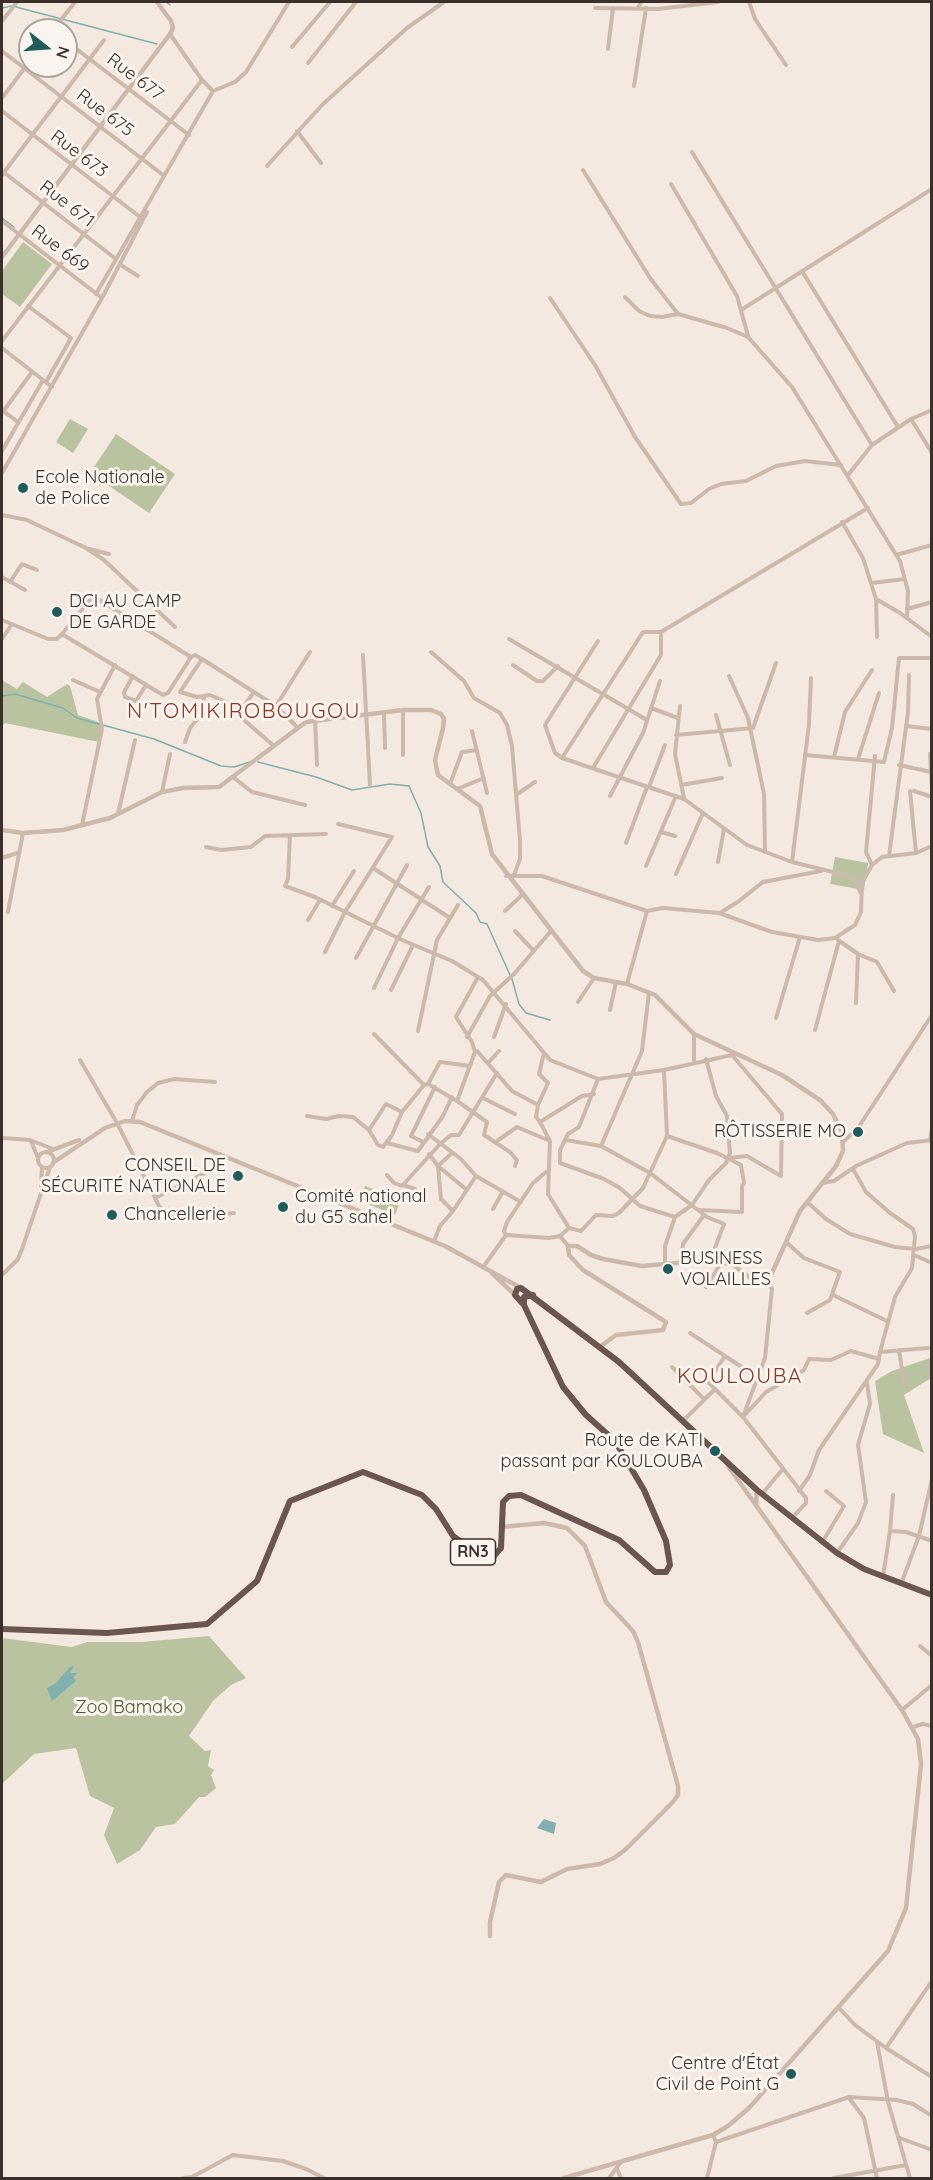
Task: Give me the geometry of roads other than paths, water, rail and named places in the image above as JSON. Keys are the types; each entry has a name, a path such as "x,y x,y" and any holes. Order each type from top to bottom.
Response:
{"highway":[{"path":"515,1295 521,1288 533,1295 600,1346 724,1461 792,1519 837,1553 883,1577 932,1595"},
{"name":"RN3","path":"2,1629 107,1633 207,1624 257,1581 290,1501 359,1473 377,1475 422,1495 436,1509 453,1536 482,1557 493,1557 498,1552 503,1502 509,1496 521,1495 619,1540 655,1572 666,1572 670,1565 662,1530 632,1468 615,1441 586,1415 563,1387 524,1305 515,1295"},
{"path":"524,1305 524,1297 533,1295"}],"street":[{"path":"2,21 17,2"},
{"path":"63,18 75,2"},
{"path":"2,257 170,34 173,28 171,21 158,2"},
{"path":"96,294 213,91 235,82 246,72 290,2"},
{"path":"292,47 330,2"},
{"path":"308,63 356,2"},
{"path":"267,166 297,131 408,28 444,2"},
{"path":"638,8 641,2"},
{"path":"595,8 688,7 718,2"},
{"path":"749,2 755,19 786,65"},
{"path":"608,49 613,8"},
{"path":"634,86 646,9"},
{"path":"170,34 202,80 213,91"},
{"path":"2,173 104,40"},
{"name":"Rue 677","path":"78,50 189,135"},
{"name":"Rue 675","path":"2,51 18,64"},
{"path":"2,98 18,77"},
{"name":"Rue 675","path":"36,78 163,175"},
{"path":"2,341 202,80"},
{"name":"Rue 673","path":"2,111 140,218"},
{"path":"297,131 321,163"},
{"path":"692,152 872,445"},
{"path":"583,170 650,278 678,315"},
{"name":"Rue 671","path":"2,173 116,259"},
{"path":"671,184 737,296 748,337"},
{"path":"741,310 932,189"},
{"path":"2,473 3,466 52,387 121,265 147,212"},
{"name":"Rue 669","path":"2,221 102,298"},
{"path":"121,265 138,276"},
{"path":"802,271 898,428"},
{"path":"625,297 639,311 650,316 678,315 727,328 748,337 792,387 896,555 908,591 907,618"},
{"path":"550,298 595,365 635,437 681,504 691,503 709,489 721,484 746,481 776,465 805,461 841,465"},
{"path":"2,451 71,338 28,306"},
{"path":"2,348 52,387"},
{"path":"18,422 2,411 33,372"},
{"path":"848,475 872,445 911,418 932,410"},
{"path":"911,418 932,453"},
{"path":"562,758 643,632 661,632 868,508"},
{"path":"2,515 27,520 86,548 104,560 175,627"},
{"path":"842,522 863,558 871,583 876,600 877,637"},
{"path":"896,555 932,546"},
{"path":"86,548 109,554"},
{"path":"10,582 22,564 37,570"},
{"path":"2,577 25,590"},
{"path":"871,583 905,579"},
{"path":"2,620 52,640 62,634 93,596 191,657"},
{"path":"876,600 907,618 932,637"},
{"path":"907,609 932,602"},
{"path":"2,639 12,624"},
{"path":"593,768 661,655 661,632"},
{"path":"62,634 166,695 191,657 195,655 276,706 297,727"},
{"path":"509,639 647,720"},
{"path":"598,641 545,725 555,753 562,758 684,799 747,845 792,862 849,876 855,879 860,893"},
{"path":"276,706 310,652"},
{"path":"431,652 464,681 474,698 500,713 512,746 520,859 514,875"},
{"path":"363,656 370,785"},
{"path":"805,755 875,759 884,762 892,728 899,658 932,658"},
{"path":"202,659 180,692 217,698 240,710 274,746"},
{"path":"676,735 753,728 776,663"},
{"path":"82,825 102,729 98,699 115,665"},
{"path":"513,665 537,681 543,681 558,666"},
{"path":"834,757 845,712 872,670"},
{"path":"889,856 905,728 909,675"},
{"path":"133,676 124,693 125,697 135,701 147,684"},
{"path":"729,676 750,729 764,794 765,852"},
{"path":"792,862 805,755 811,678"},
{"path":"73,680 100,692"},
{"path":"610,796 647,720 660,681"},
{"path":"201,707 224,716 240,710 254,692"},
{"path":"858,759 879,693"},
{"path":"185,742 190,728 199,717 204,697"},
{"path":"680,706 675,754 684,799"},
{"path":"651,708 678,718"},
{"path":"403,710 403,755"},
{"path":"2,830 23,833 54,832 118,814 162,792 183,788 219,787 297,727 315,719 365,716 403,710 431,710 441,714 444,719 435,760 438,775 484,810 489,845 506,876 583,971 594,978 627,984 649,992 663,1002 694,1034 782,1074 820,1100 832,1114 844,1141"},
{"path":"384,713 386,748"},
{"path":"716,715 730,765"},
{"path":"315,719 317,765"},
{"path":"892,728 932,729"},
{"path":"472,731 487,793"},
{"path":"118,814 135,740"},
{"path":"626,843 665,745"},
{"path":"450,784 462,752 477,750"},
{"path":"162,792 170,754"},
{"path":"930,754 932,788"},
{"path":"872,865 866,852 875,759"},
{"path":"899,765 931,772"},
{"path":"233,777 252,792 305,805"},
{"path":"457,789 483,778"},
{"path":"681,785 722,778"},
{"path":"515,795 535,782"},
{"path":"915,854 912,791 932,797"},
{"path":"646,866 676,796"},
{"path":"676,874 703,813"},
{"path":"325,952 345,912 392,837 338,824"},
{"path":"718,862 724,829"},
{"path":"661,832 675,836"},
{"path":"8,912 17,853 23,833"},
{"path":"206,848 221,850 251,847 265,836 326,834"},
{"path":"290,835 288,879 285,886 435,953 478,977 506,1004 550,1060 598,1078 664,1070 706,1059 732,1056 782,1114 781,1176 747,1156 729,1158"},
{"path":"506,876 542,876 647,910 663,908 719,913 772,932 818,940 837,939 855,925 860,917 862,884 872,865 882,857 915,854 932,846"},
{"path":"2,858 17,853"},
{"path":"356,958 371,926 407,865"},
{"path":"373,868 450,918"},
{"path":"719,913 739,902 763,882 824,870"},
{"path":"332,906 354,871"},
{"path":"374,988 398,938 429,887"},
{"path":"505,911 522,895"},
{"path":"308,920 320,900"},
{"path":"418,1032 437,940 458,905"},
{"path":"627,984 647,910"},
{"path":"515,931 533,950"},
{"path":"466,1037 494,992 514,974 550,931"},
{"path":"776,1018 800,937"},
{"path":"837,939 858,954 877,962 894,991"},
{"path":"815,1030 837,939"},
{"path":"391,990 413,945"},
{"path":"856,1003 858,954"},
{"path":"478,977 456,1017 466,1037 472,1042 475,1052 489,1063 512,1091 538,1106"},
{"path":"578,1002 594,978"},
{"path":"610,1010 616,982"},
{"path":"601,1146 642,1051 649,992"},
{"path":"494,1037 506,1004"},
{"path":"568,1246 577,1246 591,1255 642,1266 680,1262 722,1262 740,1268 757,1283 767,1280 807,1202 836,1166 844,1141 858,1128 932,1015"},
{"path":"374,1034 426,1085 435,1087 452,1097 487,1122 484,1135 497,1141 516,1158 515,1166"},
{"path":"694,1034 694,1062"},
{"path":"489,1063 499,1051"},
{"path":"457,1101 475,1052"},
{"path":"544,1052 539,1074 548,1083 536,1117 550,1141 547,1172 548,1194 569,1228 581,1231 596,1215 613,1216 619,1213 643,1188 667,1136"},
{"path":"665,1263 665,1246 675,1217 692,1205 729,1158 731,1140 726,1116 716,1096 706,1059"},
{"path":"80,1060 117,1123 159,1206 171,1218 234,1213"},
{"path":"307,1116 326,1119 347,1115 359,1120 369,1130 378,1145 383,1147 402,1112 426,1085 440,1062 470,1066"},
{"path":"664,1070 664,1133 729,1158 741,1165 744,1184 742,1186 742,1212 699,1210"},
{"path":"403,1185 440,1144 451,1136 459,1135 497,1073"},
{"path":"598,1078 594,1094 579,1127 568,1134 560,1150 560,1163 604,1179 621,1188 630,1199 653,1212 675,1217"},
{"path":"132,1121 137,1105 158,1083 174,1079 215,1082"},
{"path":"423,1142 411,1136 435,1087"},
{"path":"540,1122 582,1096 594,1094"},
{"path":"387,1143 413,1152 418,1151 443,1116 452,1097"},
{"path":"483,1098 515,1113"},
{"path":"369,1130 386,1104 402,1112"},
{"path":"38,1158 47,1152 117,1123 132,1121 160,1129 434,1241 521,1288"},
{"path":"497,1141 517,1126 550,1141"},
{"path":"822,1183 834,1181 853,1168 908,1143 931,1140 932,1128"},
{"path":"428,1134 469,1167 476,1176 521,1202"},
{"path":"2,1275 18,1259 50,1167 90,1136"},
{"path":"2,1138 30,1140 55,1150"},
{"path":"30,1140 42,1167 41,1191"},
{"path":"566,1140 601,1146 650,1173 704,1215 724,1224 710,1261"},
{"path":"47,1152 54,1156 54,1162"},
{"path":"438,1166 452,1153"},
{"path":"429,1154 438,1166 467,1190"},
{"path":"438,1166 441,1198 453,1211"},
{"path":"42,1167 50,1167"},
{"path":"155,1198 217,1167"},
{"path":"799,1491 810,1475 819,1450 867,1383 879,1359 895,1297 912,1268 916,1249 914,1229 872,1198 853,1168"},
{"path":"486,1268 506,1235 504,1231 507,1222 533,1184 547,1172"},
{"path":"387,1175 394,1183 415,1189"},
{"path":"434,1241 440,1226 476,1176"},
{"path":"493,1209 502,1193"},
{"path":"807,1202 826,1219 850,1234 872,1242 916,1249 932,1246"},
{"path":"680,1262 683,1244 704,1215"},
{"path":"506,1235 528,1238 560,1236 569,1228"},
{"path":"560,1236 568,1246 569,1256 583,1269 666,1322 663,1330 616,1335 600,1346"},
{"path":"786,1242 804,1258 840,1272 833,1295 825,1305 807,1313"},
{"path":"914,1255 932,1263"},
{"path":"706,1287 722,1262"},
{"path":"486,1268 515,1295"},
{"path":"743,1417 765,1358 772,1289 767,1280"},
{"path":"833,1295 888,1321"},
{"path":"690,1333 758,1377"},
{"path":"880,1352 928,1348"},
{"path":"899,1350 903,1383"},
{"path":"743,1417 766,1392 804,1370 809,1359 831,1360 851,1351 879,1359"},
{"path":"725,1356 709,1379 715,1389 743,1417 807,1500 792,1519"},
{"path":"672,1367 703,1398"},
{"path":"837,1553 858,1523 866,1502 858,1445 870,1404 867,1383"},
{"path":"683,1421 703,1398 715,1389"},
{"path":"564,2178 713,2135 749,2108 888,1950 906,1908 921,1764 918,1739 902,1710 724,1461"},
{"path":"760,1513 755,1500 760,1492 783,1470"},
{"path":"901,1584 919,1536 932,1479"},
{"path":"822,1541 844,1506 826,1491"},
{"path":"883,1577 890,1531 892,1495"},
{"path":"490,1936 490,1922 499,1882 506,1875 541,1882 567,1869 600,1864 625,1850 678,1795 678,1786 638,1642 633,1631 606,1602 585,1546 567,1528 544,1523 501,1527"},
{"path":"890,1531 919,1536 932,1541"},
{"path":"920,1646 932,1656"},
{"path":"902,1710 932,1685"},
{"path":"913,1727 923,1724 932,1725"},
{"path":"886,2048 932,1981"},
{"path":"839,2008 855,2025 877,2042 932,2077"},
{"path":"877,2042 888,2102 900,2138 909,2178"},
{"path":"717,2142 849,2097 888,2102 897,2100 913,2104 932,2116"},
{"path":"849,2097 864,2118 877,2178"},
{"path":"707,2178 717,2142 713,2135"},
{"path":"900,2138 932,2150"},
{"path":"183,2178 192,2177 233,2155 283,2161 324,2178"},
{"path":"609,2178 622,2161"},
{"path":"834,2178 906,2165"},
{"path":"616,2168 621,2178"}],"water":[{"path":"74,1666 70,1673 77,1673 73,1678 76,1681 52,1701 47,1688 56,1683 70,1667"},
{"path":"544,1819 556,1823 554,1834 537,1828"}],"waterway":[{"path":"166,2 170,5"},
{"path":"2,8 11,6"},
{"path":"16,7 157,44"},
{"path":"2,218 14,227"},
{"path":"2,696 15,694 63,708 77,718 154,739 221,766 234,767 253,761"},
{"path":"258,762 316,777 352,790 390,784 409,786 421,813 428,847 440,866 443,882 476,913 480,922 487,924 510,975"},
{"path":"512,979 519,1004 526,1013 550,1020"}],"place":[{"name":"Ecole Nationale de Police","path":"23,488"},
{"name":"DCI AU CAMP DE GARDE","path":"57,612"},
{"name":"RÔTISSERIE MO","path":"858,1132"},
{"name":"CONSEIL DE SÉCURITÉ NATIONALE","path":"238,1176"},
{"name":"Comité national du G5 sahel","path":"283,1207"},
{"name":"Chancellerie","path":"112,1215"},
{"name":"BUSINESS VOLAILLES","path":"668,1269"},
{"name":"Route de KATI passant par KOULOUBA","path":"715,1451"},
{"name":"Centre d'État Civil de Point G","path":"791,2074"}],"district":[{"name":"N'TOMIKIROBOUGOU","path":"244,712"},
{"name":"KOULOUBA","path":"740,1377"}],"park label":[{"name":"Zoo Bamako","path":"129,1708"}]}
